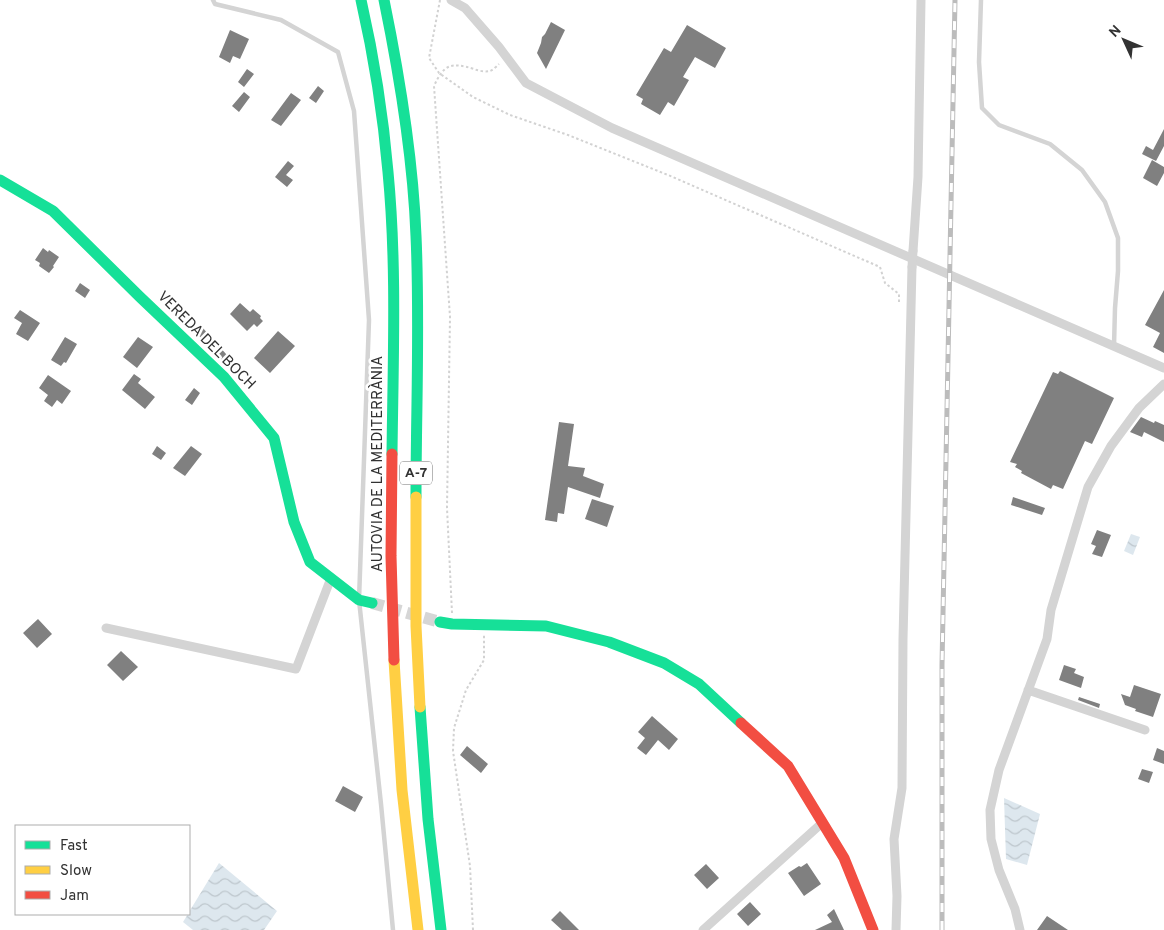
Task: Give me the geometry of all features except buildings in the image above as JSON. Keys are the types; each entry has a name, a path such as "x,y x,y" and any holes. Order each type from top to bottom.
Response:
{"main road":[{"name":"AUTOVIA DE LA MEDITERRÀNIA","path":"361,0 382,114 392,231 394,282 391,523 393,640 402,792 418,930"},
{"name":"A-7","path":"384,0 398,64 405,115 416,236 418,352 416,626 428,819 442,930"},
{"name":"VEREDA DEL BOCH","path":"0,180 54,211 224,377 274,438 294,522 310,562 359,600 372,602"},
{"path":"440,622 452,624 546,626 609,642 664,663 699,684 788,766 844,858 873,930"}],"street":[{"path":"451,0 465,8 526,83 612,128 1164,368"},
{"path":"896,930 897,896 894,839 902,788 903,638 912,267 918,177 920,0"},
{"path":"1020,930 1015,909 999,870 991,839 990,810 999,770 1047,639 1051,610 1088,487 1111,446 1139,408 1164,384"},
{"path":"106,628 296,670 330,578"},
{"path":"1028,690 1145,730"},
{"path":"703,930 822,823"}],"lane":[{"path":"213,0 215,4 281,20 338,52 354,111 369,320 359,600 393,930"},
{"path":"981,0 979,62 982,108 999,125 1050,144 1082,170 1105,202 1118,238 1114,346"}],"path":[{"path":"440,0 429,58 440,73 473,97 510,115 568,135 668,175 880,267 885,284 898,294 899,304"},
{"path":"452,624 447,508 450,317 434,86 440,73 450,65 462,65 480,71 490,71 506,57"},
{"path":"473,930 470,866 453,751 454,728 466,690 484,660 484,625"}],"water":[{"path":"1131,534 1140,537 1133,555 1124,551"},
{"path":"1004,798 1040,814 1027,865 1006,859"},
{"path":"219,863 277,911 264,930 193,930 183,922 187,915 190,915 190,910"}],"tunnel":[{"path":"372,603 440,622"}],"railway":[{"path":"942,930 942,665 955,0"}],"traffic: fast":[{"path":"361,0 381,107 391,207 394,313 392,454"},
{"path":"384,0 405,117 414,206 418,301 416,497"},
{"path":"0,180 53,211 224,377 274,438 294,522 310,562 359,600 372,603"},
{"path":"440,622 452,624 546,626 609,642 664,663 699,684 741,723"},
{"path":"420,707 428,819 441,930"}],"traffic: slow":[{"path":"416,497 416,626 420,707"},
{"path":"394,660 402,790 418,930"}],"traffic: jam":[{"path":"392,454 391,556 394,660"},
{"path":"741,723 788,766 844,858 873,930"}]}
